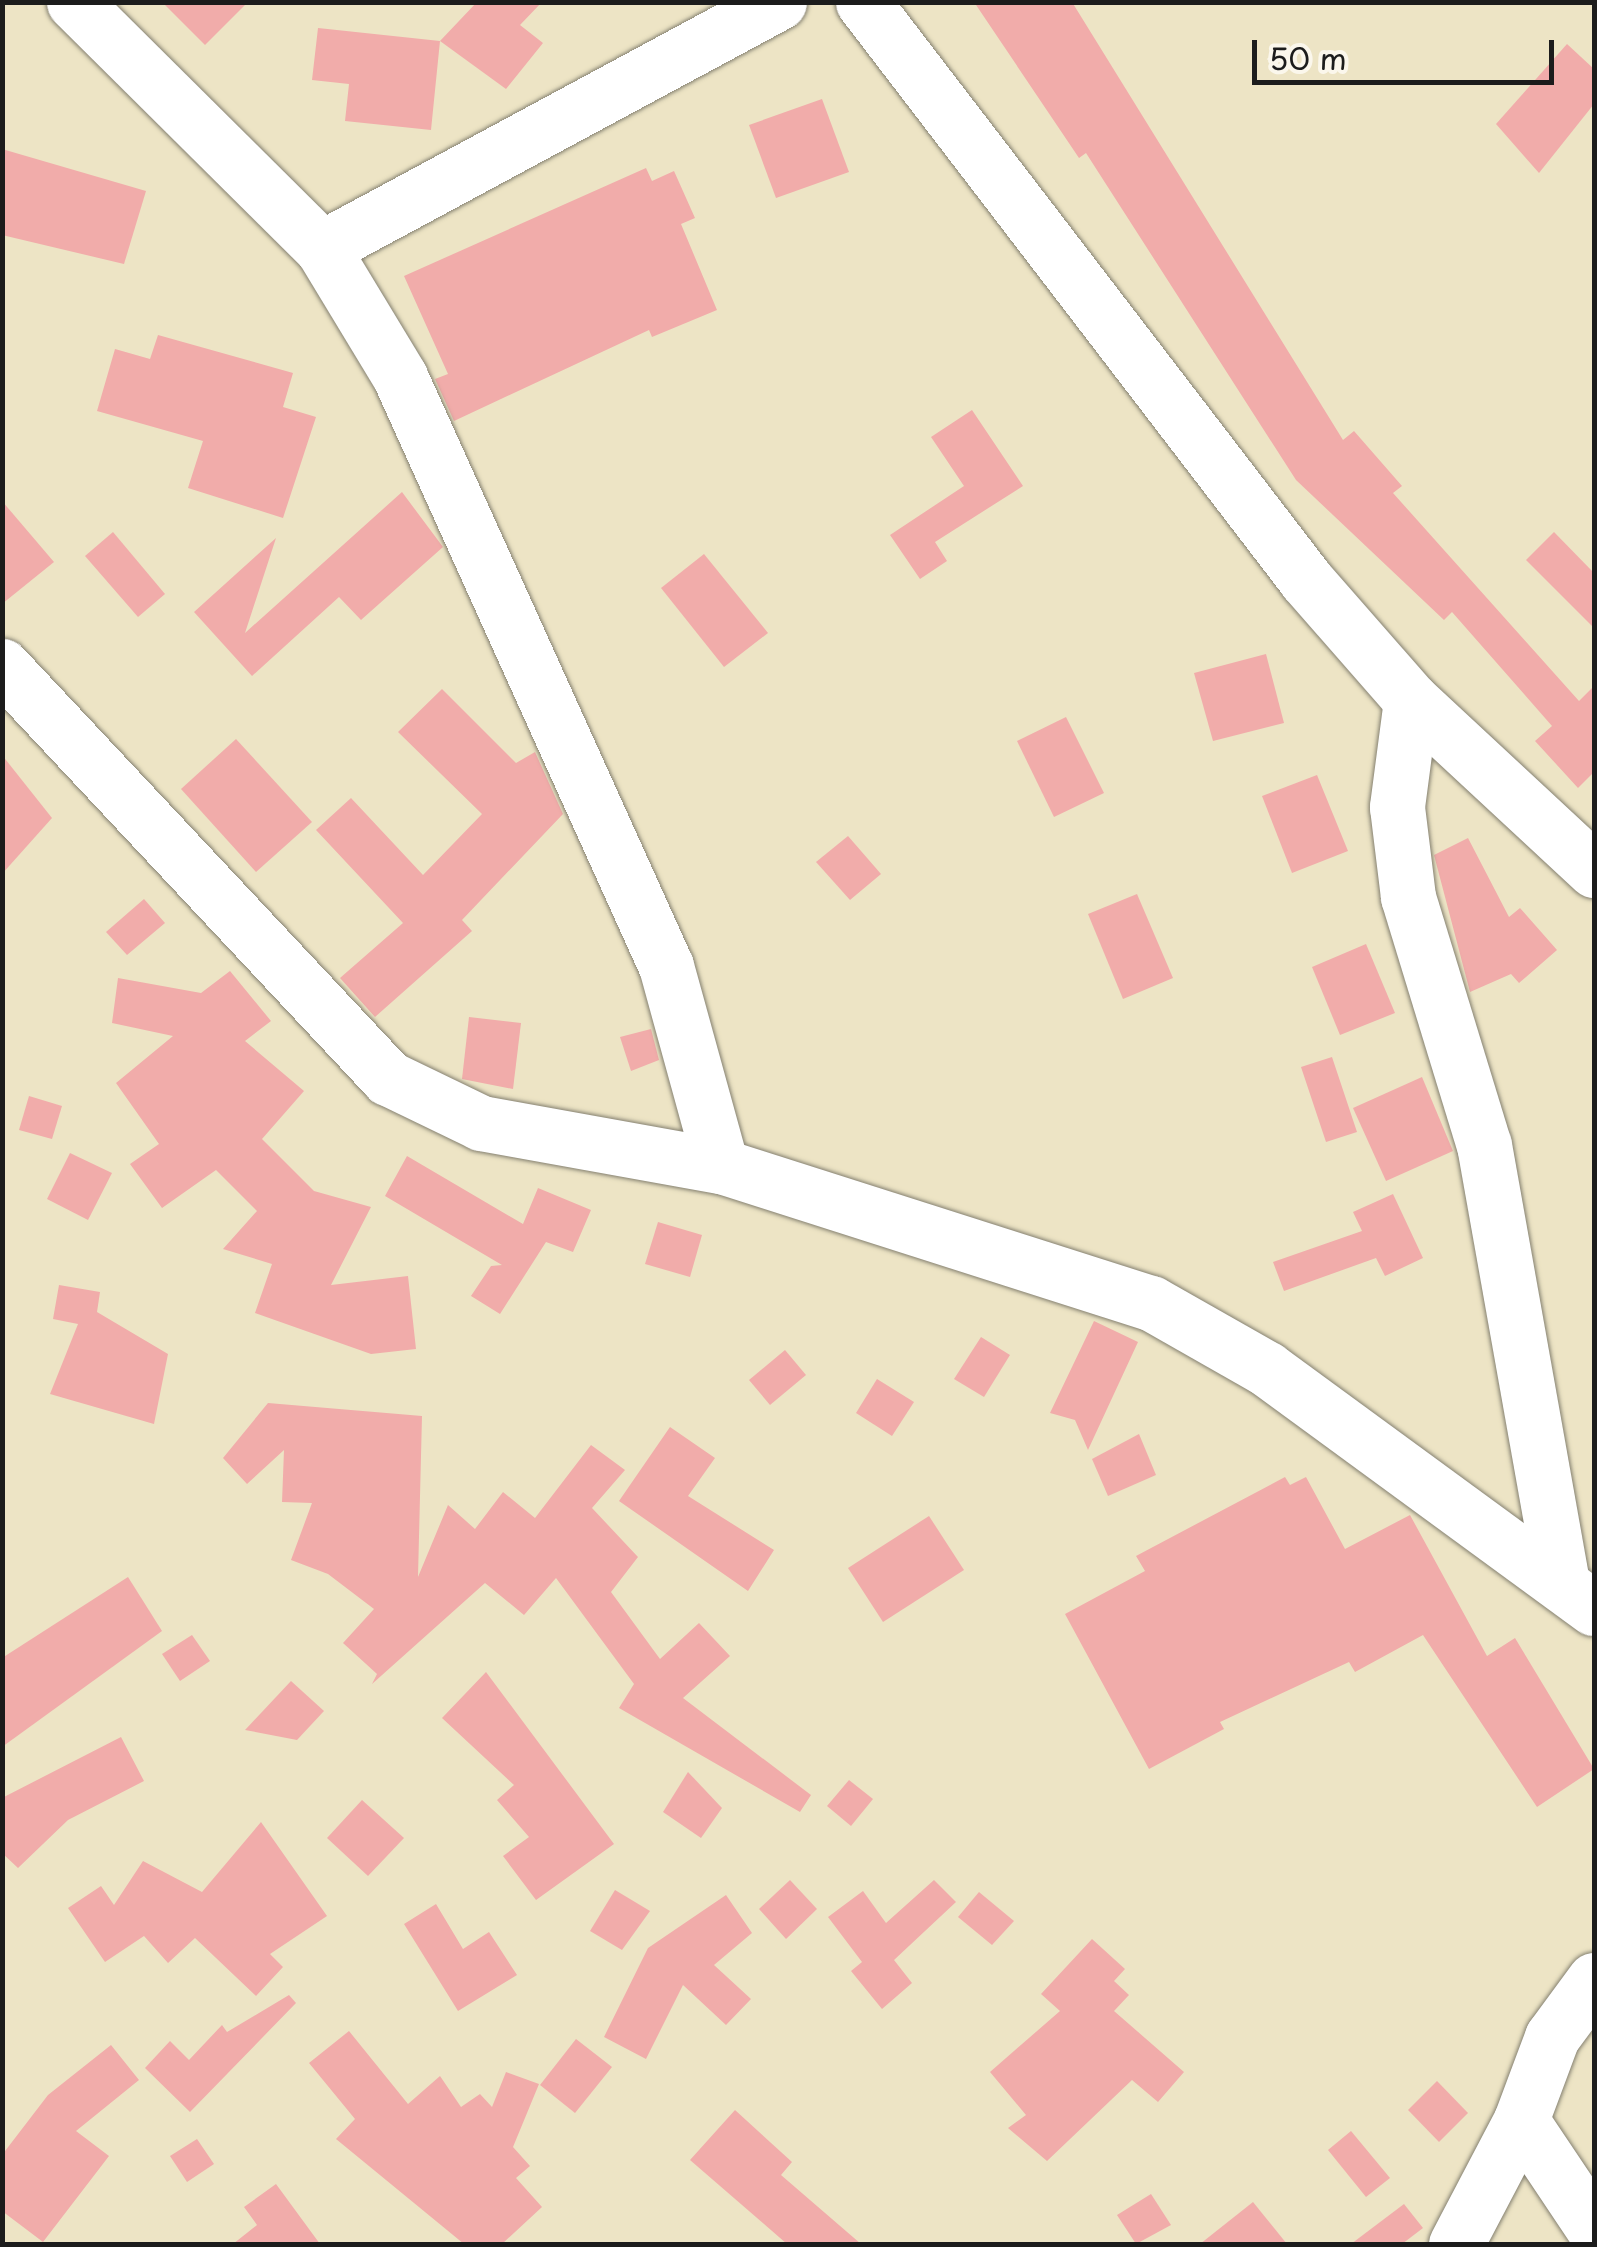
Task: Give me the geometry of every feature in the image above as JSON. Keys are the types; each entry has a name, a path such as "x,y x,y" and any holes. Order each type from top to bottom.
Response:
{"street":[{"path":"74,2 322,248 400,377 651,930 720,1166"},
{"path":"322,248 779,2"},
{"path":"863,2 1306,580 1412,700 1594,870"},
{"path":"2,666 388,1078 481,1123 720,1166 1150,1302 1268,1370 1578,1592"},
{"path":"1412,700 1396,807 1408,897 1484,1145 1578,1592"},
{"path":"1456,2244 1521,2120 1552,2037 1594,1980"},
{"path":"1521,2120 1594,2229"}],"building":[{"path":"162,2 248,2 205,45"},
{"path":"477,2 542,2 520,25 543,43 506,89 440,41"},
{"path":"974,2 1072,2 1343,440 1354,431 1402,486 1393,493 1579,701 1594,686 1594,772 1578,788 1535,741 1552,726 1452,612 1444,620 1296,480 1086,153 1079,158"},
{"path":"318,28 440,41 431,130 345,121 349,84 312,80"},
{"path":"1567,44 1594,69 1594,104 1539,173 1496,124"},
{"path":"822,99 849,172 776,198 749,125"},
{"path":"2,149 146,191 124,264 2,235"},
{"path":"646,168 652,181 674,171 695,218 681,224 717,310 652,337 649,330 454,421 435,379 448,374 404,276"},
{"path":"158,335 293,373 283,407 316,417 283,518 188,488 203,441 97,411 115,349 150,359"},
{"path":"972,410 1023,486 935,542 947,561 920,579 890,535 964,486 931,437"},
{"path":"402,492 443,547 361,620 339,597 252,676 194,612 276,538 245,633"},
{"path":"2,501 54,562 2,604"},
{"path":"113,532 165,594 138,617 85,556"},
{"path":"1554,532 1594,573 1594,628 1526,560"},
{"path":"704,554 768,633 724,667 661,588"},
{"path":"1266,654 1284,723 1213,741 1194,673"},
{"path":"442,689 516,763 535,752 563,814 462,920 472,931 375,1017 340,978 403,923 316,830 351,798 423,875 482,814 398,732"},
{"path":"1066,717 1104,793 1054,817 1017,741"},
{"path":"236,739 312,822 256,872 181,789"},
{"path":"2,755 52,818 2,874"},
{"path":"1317,775 1348,851 1292,873 1262,796"},
{"path":"848,836 881,874 850,900 816,862"},
{"path":"1468,838 1509,917 1520,908 1557,950 1519,983 1511,974 1470,992 1434,855"},
{"path":"1137,894 1173,978 1123,999 1088,914"},
{"path":"144,899 165,923 127,955 106,932"},
{"path":"1366,944 1395,1013 1340,1035 1312,967"},
{"path":"230,971 271,1021 245,1041 304,1091 262,1139 314,1191 371,1207 331,1285 408,1276 416,1349 371,1354 255,1313 272,1264 223,1249 257,1211 216,1170 162,1208 130,1164 159,1144 116,1083 173,1036 112,1023 118,978 201,993"},
{"path":"469,1017 521,1023 513,1089 462,1079"},
{"path":"651,1029 659,1060 631,1071 620,1037"},
{"path":"1332,1057 1357,1132 1326,1142 1301,1067"},
{"path":"1422,1077 1453,1151 1386,1181 1353,1108"},
{"path":"29,1096 62,1106 52,1139 19,1130"},
{"path":"70,1153 112,1173 88,1220 47,1199"},
{"path":"407,1156 523,1224 538,1188 591,1210 573,1252 546,1242 500,1314 471,1296 491,1266 502,1265 385,1196"},
{"path":"1393,1194 1423,1258 1385,1276 1376,1258 1284,1291 1273,1262 1362,1231 1353,1212"},
{"path":"658,1222 702,1235 690,1277 645,1264"},
{"path":"59,1285 100,1292 97,1312 168,1354 154,1424 50,1394 78,1324 53,1319"},
{"path":"1094,1321 1138,1342 1088,1450 1075,1420 1050,1413"},
{"path":"981,1337 1010,1355 984,1397 954,1379"},
{"path":"785,1350 806,1375 770,1405 749,1380"},
{"path":"877,1379 914,1402 892,1436 856,1413"},
{"path":"268,1403 422,1416 418,1577 448,1505 475,1529 503,1492 535,1518 591,1445 625,1470 592,1508 638,1557 611,1592 660,1659 699,1623 730,1656 683,1698 811,1795 800,1812 619,1708 634,1684 556,1578 524,1615 485,1583 372,1684 377,1674 343,1643 374,1609 328,1574 291,1560 312,1503 282,1502 284,1450 247,1484 223,1458"},
{"path":"670,1427 715,1458 688,1496 774,1550 748,1591 619,1501"},
{"path":"1139,1434 1156,1475 1108,1496 1092,1459"},
{"path":"1285,1477 1290,1485 1306,1477 1345,1549 1410,1515 1487,1656 1515,1638 1594,1769 1537,1807 1423,1635 1355,1672 1349,1662 1220,1722 1224,1729 1149,1769 1065,1614 1145,1571 1136,1556"},
{"path":"929,1516 964,1570 883,1622 848,1568"},
{"path":"128,1577 162,1631 2,1747 2,1658"},
{"path":"192,1635 210,1661 180,1681 162,1654"},
{"path":"486,1672 614,1844 536,1900 503,1856 529,1837 497,1800 514,1785 442,1718"},
{"path":"291,1681 324,1711 297,1740 245,1730"},
{"path":"121,1737 144,1781 68,1820 18,1868 2,1853 2,1798"},
{"path":"688,1772 722,1808 701,1838 663,1812"},
{"path":"849,1780 873,1799 851,1826 827,1806"},
{"path":"362,1800 404,1838 368,1876 327,1838"},
{"path":"261,1822 327,1916 270,1954 283,1967 256,1996 195,1938 168,1963 144,1936 105,1962 68,1908 101,1886 114,1905 143,1861 202,1892"},
{"path":"790,1880 817,1909 786,1939 759,1909"},
{"path":"934,1880 956,1902 894,1960 912,1983 882,2009 851,1971 862,1962 828,1917 863,1891 886,1923"},
{"path":"615,1890 650,1911 622,1950 590,1931"},
{"path":"979,1892 1014,1921 992,1945 958,1917"},
{"path":"726,1895 752,1933 714,1965 751,1999 726,2025 683,1985 646,2059 604,2037 648,1948"},
{"path":"436,1904 463,1949 489,1932 517,1975 458,2011 404,1924"},
{"path":"1092,1939 1125,1969 1114,1981 1129,1995 1114,2011 1184,2072 1158,2102 1132,2080 1047,2161 1008,2128 1026,2115 990,2072 1060,2011 1041,1994"},
{"path":"289,1995 296,2003 190,2112 145,2068 170,2041 189,2060 222,2025 227,2032"},
{"path":"349,2031 408,2104 440,2076 461,2107 480,2094 492,2107 506,2072 539,2084 513,2147 530,2166 516,2178 542,2207 502,2244 464,2244 336,2139 355,2119 309,2063"},
{"path":"576,2039 612,2067 575,2113 540,2085"},
{"path":"111,2045 139,2080 76,2131 109,2156 43,2242 2,2211 2,2155 48,2095"},
{"path":"1437,2081 1468,2113 1439,2142 1408,2110"},
{"path":"735,2110 792,2162 781,2175 861,2244 787,2244 690,2160"},
{"path":"1351,2131 1390,2178 1366,2197 1328,2150"},
{"path":"197,2139 214,2164 187,2182 170,2156"},
{"path":"276,2184 320,2244 233,2244 257,2225 244,2207"},
{"path":"1151,2194 1171,2225 1136,2244 1117,2215"},
{"path":"1253,2202 1287,2244 1200,2244"},
{"path":"1404,2204 1423,2228 1402,2244 1351,2244"}]}
